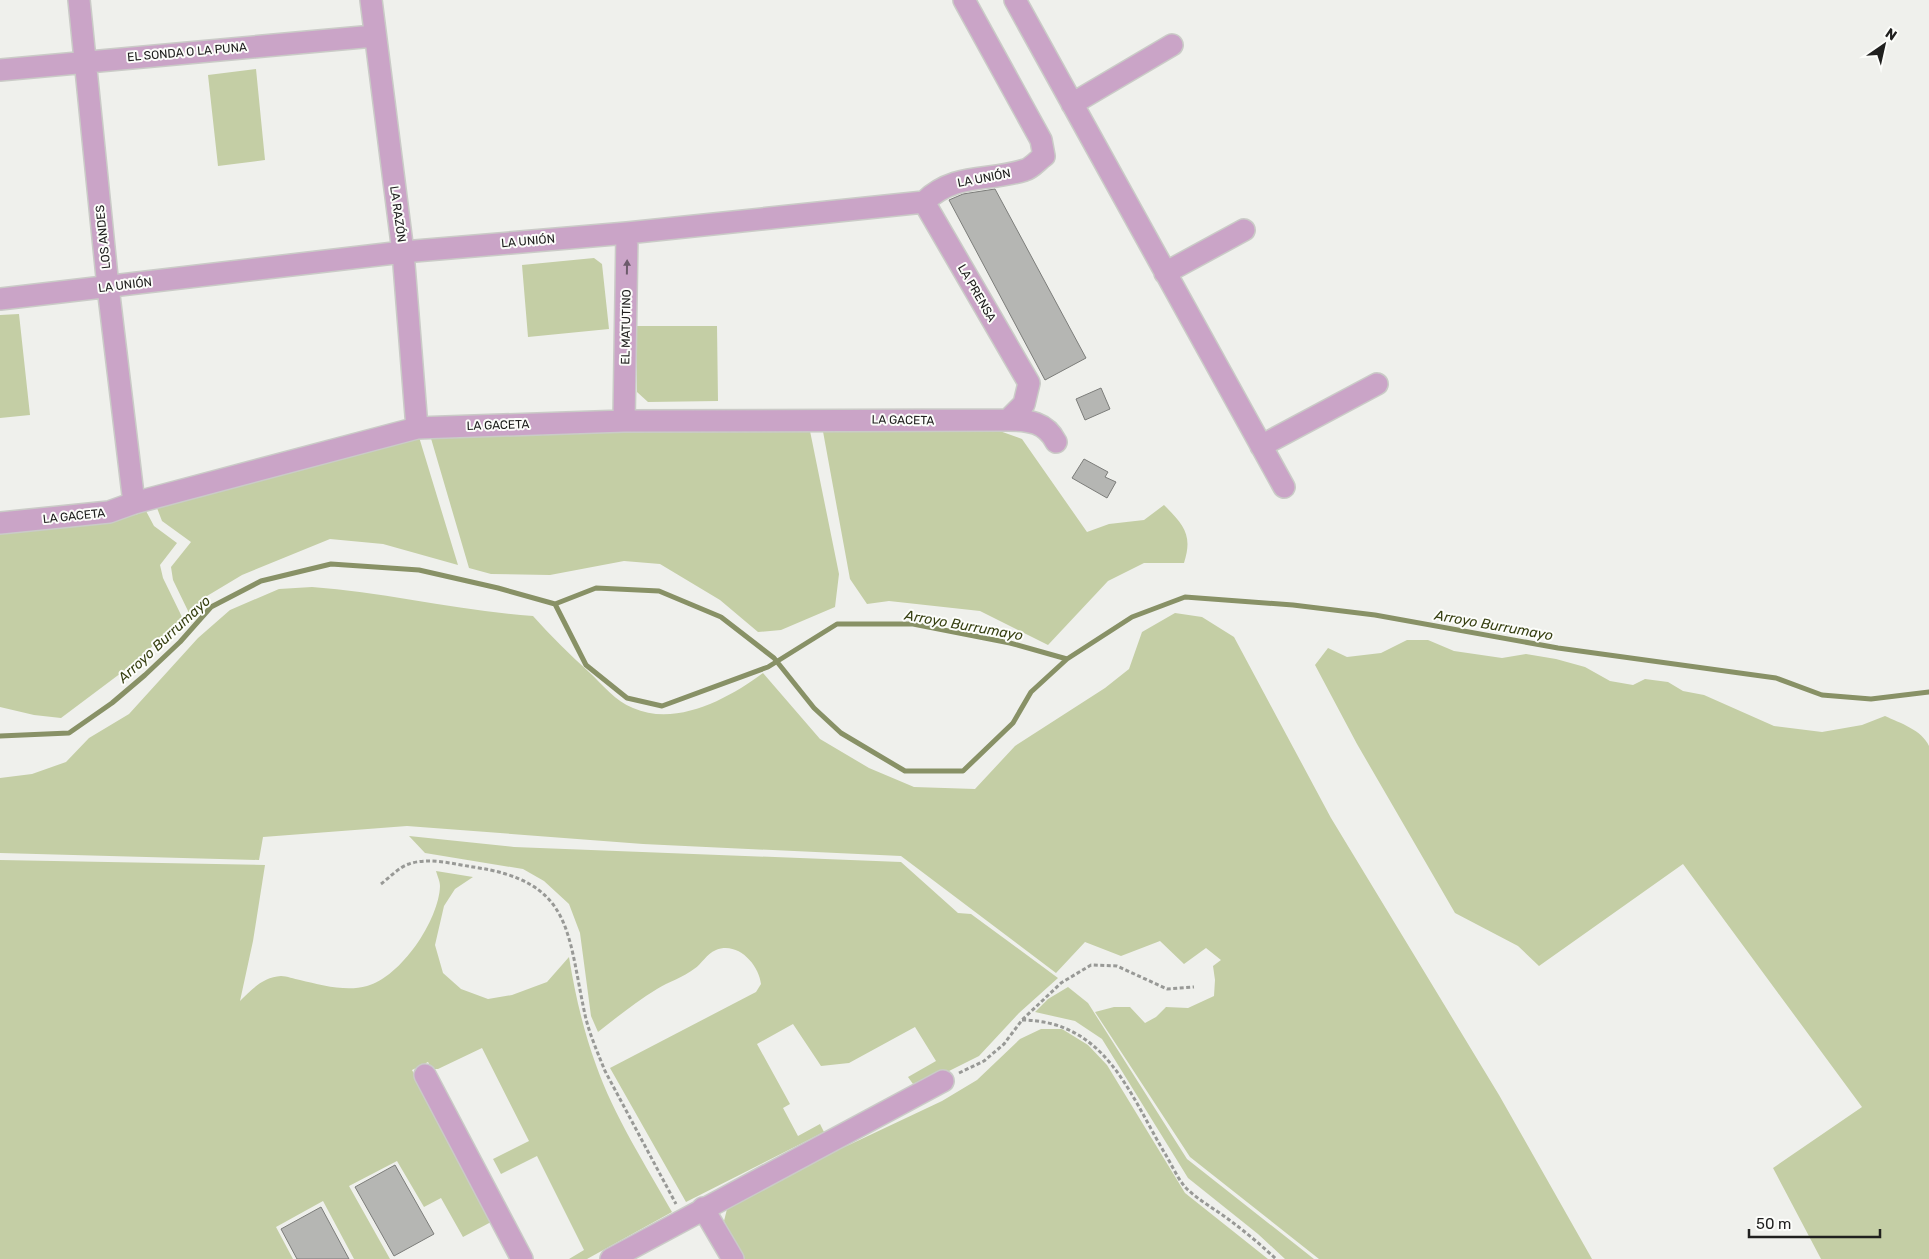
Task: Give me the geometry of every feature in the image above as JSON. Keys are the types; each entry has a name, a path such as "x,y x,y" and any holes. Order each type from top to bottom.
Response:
{"street":[{"name":"LOS ANDES","path":"79,0 108,287 134,504"},
{"name":"LA RAZÓN","path":"371,0 374,36 403,252 417,428"},
{"name":"LA UNIÓN","path":"0,299 403,252 627,233 924,202 936,190 959,181 1027,170 1044,156 1041,140 964,0"},
{"path":"1015,0 1284,488"},
{"name":"EL SONDA O LA PUNA","path":"0,70 374,36"},
{"path":"1072,104 1172,44"},
{"name":"LA PRENSA","path":"924,202 1029,384 1024,404 1008,420"},
{"path":"1165,272 1244,230"},
{"name":"EL MATUTINO","path":"624,421 627,233"},
{"path":"1261,446 1377,384"},
{"name":"LA GACETA","path":"0,523 109,512 417,428 624,421 1008,420 1033,422 1046,427 1056,442"},
{"path":"425,1075 522,1259"},
{"path":"610,1259 943,1081"},
{"path":"694,1213 733,1259"}],"path":[{"path":"381,884 408,864 445,863 482,868 514,876 541,891 558,908 570,936 584,1012 605,1071 694,1213"},
{"path":"943,1081 984,1061 1004,1044 1022,1020 1061,983 1091,965 1117,966 1167,989 1194,987"},
{"path":"1022,1020 1044,1020 1063,1025 1080,1034 1094,1046 1115,1068 1185,1187 1232,1222 1276,1259"}],"green space":[{"path":"256,69 265,160 218,166 208,75"},
{"path":"594,258 602,264 609,329 528,337 522,265"},
{"path":"19,314 30,415 0,418 0,315"},
{"path":"637,326 717,326 718,401 648,402 637,392"},
{"path":"809,426 839,574 835,607 781,630 758,632 720,600 660,564 624,561 550,575 491,574 469,568 430,435"},
{"path":"822,426 994,429 1022,439 1087,532 1109,524 1144,520 1164,505 1185,531 1187,553 1184,563 1144,563 1108,581 1048,645 980,611 889,601 867,604 850,579"},
{"path":"419,437 458,565 383,544 330,539 242,575 207,596 189,613 173,580 171,567 191,542 162,521 157,508 251,479"},
{"path":"146,511 154,526 177,543 160,565 163,578 183,619 129,667 61,718 34,715 0,707 0,533 135,515"},
{"path":"312,587 340,589 505,614 533,616 560,645 615,697 633,708 649,713 667,714 701,707 718,701 763,673 820,739 869,768 914,787 975,789 1015,746 1105,688 1129,669 1142,632 1175,613 1202,617 1234,637 1331,818 1499,1095 1592,1259 1319,1259 1190,1157 1095,1012 1114,1007 1130,1007 1145,1023 1156,1017 1166,1007 1188,1008 1214,996 1215,980 1213,966 1221,960 1206,948 1184,964 1160,941 1121,956 1085,942 1056,973 901,856 643,844 407,826 263,837 259,860 0,853 0,778 32,774 66,762 89,738 129,714 198,638 230,610 279,589"},
{"path":"1407,640 1428,640 1454,651 1502,658 1526,654 1556,659 1585,667 1610,681 1633,685 1645,679 1668,682 1683,691 1704,695 1774,726 1822,732 1862,725 1885,716 1916,731 1926,740 1929,746 1929,1259 1821,1259 1773,1168 1862,1107 1683,864 1539,966 1518,946 1455,913 1357,744 1315,665 1328,648 1347,657 1381,653"},
{"path":"409,836 514,847 901,862 958,913 971,914 1058,978 1019,1013 979,1056 939,1076 936,1073 913,1084 908,1077 936,1061 915,1027 849,1063 821,1066 793,1024 757,1044 790,1104 783,1108 798,1136 820,1124 824,1132 686,1202 610,1068 756,992 761,984 752,963 746,956 732,949 716,950 690,972 661,986 598,1032 591,1016 580,933 569,904 544,881 523,869 425,853"},
{"path":"0,860 265,865 253,941 240,1001 258,985 269,979 281,976 342,988 359,988 380,981 405,959 416,945 433,915 438,900 440,884 436,871 473,877 455,889 444,906 435,945 443,973 461,989 488,999 512,995 547,982 569,957 583,1025 603,1084 631,1140 672,1212 587,1259 569,1259 584,1250 537,1156 501,1174 493,1159 529,1141 482,1048 438,1069 432,1069 428,1062 412,1070 491,1222 463,1237 441,1198 424,1207 397,1161 349,1186 390,1259 354,1259 323,1201 276,1227 293,1259 0,1259"},
{"path":"1068,987 1088,1003 1187,1159 1314,1259 1285,1259 1258,1234 1188,1178 1102,1039 1075,1021 1035,1012 1048,999"},
{"path":"1041,1029 1062,1029 1088,1045 1107,1065 1185,1193 1268,1259 744,1259 724,1221 727,1209 745,1194 942,1101 977,1080 1020,1039"}],"building":[{"path":"995,189 1086,358 1045,380 949,200 963,194"},
{"path":"1101,388 1110,409 1085,420 1076,399"},
{"path":"1084,459 1108,472 1105,477 1116,482 1107,498 1072,478"},
{"path":"395,1165 434,1234 394,1256 355,1187"},
{"path":"321,1207 349,1259 297,1259 281,1229"}],"waterway":[{"name":"Arroyo Burrumayo","path":"0,736 69,733 112,703 145,675 180,642 211,607 261,581 331,564 419,570 498,588 555,604 586,665 627,698 662,706 768,667 837,624 913,624 1010,643 1067,659 1132,617 1185,597 1293,605 1375,615 1558,648 1776,678 1822,695 1871,699 1929,692"},
{"name":"Arroyo Burrumayo","path":"555,604 596,588 659,591 721,617 774,658 814,708 841,733 905,771 963,771 1013,723 1031,692 1067,659"}]}
